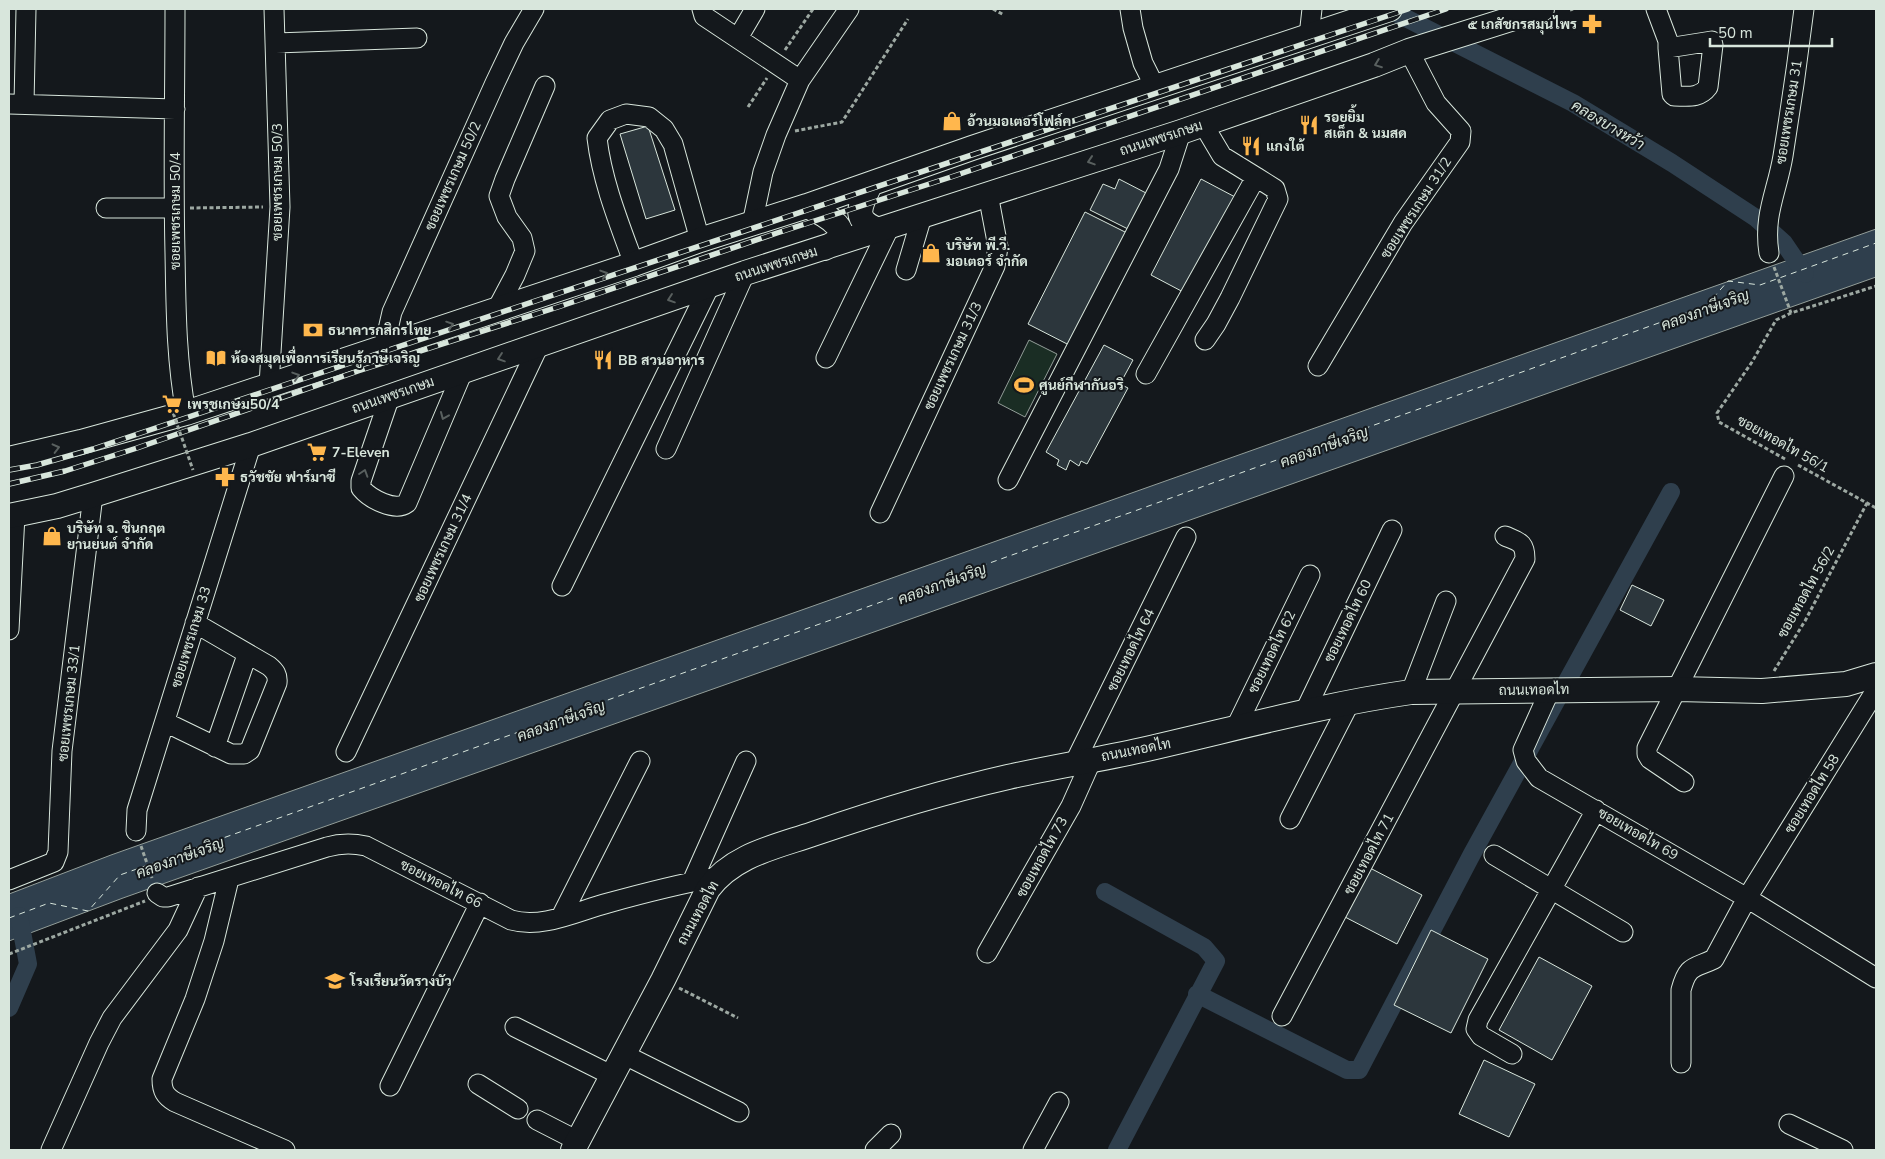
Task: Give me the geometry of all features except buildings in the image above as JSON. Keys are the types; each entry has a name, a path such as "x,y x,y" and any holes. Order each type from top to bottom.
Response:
{"main road":[{"path":"9,459 81,442 177,407 269,385 870,185 972,148 1390,9"},
{"name":"ถนนเพชรเกษม","path":"12,516 92,495 251,444 745,273 1180,132 1374,65 1409,51 1542,9"},
{"path":"870,185 861,206 862,220 865,223 884,229"},
{"path":"807,206 828,216 836,223 839,231 838,240 824,248"},
{"name":"ถนนเทอดไท","path":"575,1146 663,980 708,889 717,877 742,859 824,830 944,794 1350,702 1410,692 1677,689 1762,691 1846,684 1876,675"}],"street":[{"path":"26,9 17,104 175,108"},
{"name":"ซอยเพชรเกษม 50/4","path":"174,9 174,208 179,371 177,407"},
{"name":"ซอยเพชรเกษม 50/3","path":"269,385 280,207 274,9"},
{"name":"ซอยเพชรเกษม 50/2","path":"384,347 392,312 495,83 514,43 534,9"},
{"path":"702,9 704,16 800,80"},
{"path":"738,38 755,9"},
{"path":"752,224 763,172 776,135 800,80 849,9"},
{"path":"1130,9 1133,28 1143,63 1155,88"},
{"path":"1309,36 1312,9"},
{"path":"1656,9 1668,41 1668,48"},
{"name":"ซอยเพชรเกษม 31","path":"1768,244 1769,214 1783,158 1804,9"},
{"path":"276,44 417,38"},
{"name":"ซอยเพชรเกษม 31/2","path":"1318,366 1403,223 1460,142 1462,136 1461,131 1436,103 1409,51"},
{"path":"497,309 525,251 522,238 507,217 499,196 545,86"},
{"path":"634,264 618,222 599,156 597,138 610,120 626,114 650,118 664,129 673,144 700,240"},
{"path":"1203,124 1222,156 1274,189 1278,199 1226,307 1205,340"},
{"path":"1008,480 1169,169 1180,132"},
{"path":"1146,374 1256,177"},
{"name":"ซอยเพชรเกษม 31/3","path":"880,513 995,266 998,247 988,194"},
{"path":"106,208 174,208"},
{"path":"906,270 922,216"},
{"path":"826,358 884,229"},
{"path":"666,449 745,273"},
{"path":"562,586 710,285"},
{"name":"ซอยเพชรเกษม 31/4","path":"346,752 539,345"},
{"path":"390,396 361,481 361,488 366,494 395,507 402,507 407,503 463,371"},
{"name":"ซอยเพชรเกษม 33","path":"136,831 137,810 251,444"},
{"path":"1684,782 1650,759 1647,754 1647,748 1790,467"},
{"name":"ซอยเพชรเกษม 33/1","path":"9,880 54,862 58,852 62,751 92,495"},
{"path":"9,630 12,516"},
{"name":"ซอยเทอดไท 60","path":"1304,713 1392,530"},
{"name":"ซอยเทอดไท 71","path":"1282,1016 1525,559 1525,549 1521,543 1505,536"},
{"name":"ซอยเทอดไท 64","path":"1084,761 1186,537"},
{"name":"ซอยเทอดไท 62","path":"1235,729 1310,575"},
{"path":"1410,692 1446,601"},
{"path":"165,722 231,754 244,754 250,750 277,683 278,676 274,671 195,623"},
{"path":"215,746 247,655"},
{"name":"ซอยเทอดไท 69","path":"1550,690 1523,750 1526,761 1539,778 1748,898 1876,978"},
{"name":"ซอยเทอดไท 58","path":"1681,1063 1681,990 1683,980 1688,971 1698,964 1714,959 1748,898 1876,690"},
{"path":"1290,820 1350,702"},
{"path":"561,917 640,761"},
{"path":"692,882 746,761"},
{"name":"ซอยเทอดไท 73","path":"988,954 1071,806 1084,761"},
{"path":"1512,1054 1481,1036 1476,1029 1478,1020 1596,810"},
{"name":"ซอยเทอดไท 66","path":"161,895 229,879 340,843 366,846 511,920 524,924 548,921 593,907 717,877"},
{"path":"1494,855 1623,932"},
{"path":"229,879 214,941 195,998 162,1079 162,1088 166,1096 175,1102 285,1150"},
{"path":"51,1150 112,1018 178,930 198,887"},
{"path":"390,1086 480,903"},
{"path":"515,1027 611,1075"},
{"path":"623,1054 739,1112"},
{"path":"478,1084 518,1109"},
{"path":"1033,1150 1059,1102"},
{"path":"538,1120 575,1146"},
{"path":"1789,1124 1843,1150"},
{"path":"875,1150 891,1134"}],"path":[{"path":"992,9 1004,15"},
{"path":"776,135 842,122 908,19"},
{"path":"174,208 280,207"},
{"path":"1768,244 1791,313"},
{"name":"ซอยเทอดไท 56/1","path":"1876,286 1791,313 1776,320 1752,362 1717,413 1720,422 1790,467 1876,508"},
{"path":"177,407 193,470"},
{"name":"ซอยเทอดไท 56/2","path":"1762,691 1805,621 1867,503"},
{"path":"9,954 161,895 136,831"},
{"path":"663,980 738,1018"}],"green space":[{"path":"1029,340 1057,354 1025,417 998,403"}],"water":[{"name":"คลองภาษีเจริญ","path":"1876,229 1876,277 123,898 9,941 9,894 111,855"}],"waterway":[{"name":"คลองบางหว้า","path":"1388,9 1573,103 1672,163 1756,218 1784,243 1805,274"},
{"path":"1197,994 1347,1070 1359,1070 1472,854 1671,492"},
{"path":"1105,892 1204,947 1216,961 1117,1150"},
{"path":"9,1008 28,964 19,916"}],"ferry route":[{"path":"9,918 49,903 88,911 120,875 1706,306 1728,281 1760,285 1876,243"}],"railway":[{"path":"9,470 37,465 93,449 1408,9"},
{"path":"9,484 65,471 137,448 358,371 951,177 1446,9"}],"place":[{"name":"๕ เภสัชกรสมุนไพร","path":"1592,24"},
{"name":"อ้วนมอเตอร์โฟล์ค","path":"952,121"},
{"name":"รอยยิ้ม สเต็ก & นมสด","path":"1309,125"},
{"name":"แกงใต้","path":"1251,146"},
{"name":"บริษัท พี.วี. มอเตอร์ จำกัด","path":"931,253"},
{"name":"ธนาคารกสิกรไทย","path":"313,330"},
{"name":"ห้องสมุดเพื่อการเรียนรู้ภาษีเจริญ","path":"216,358"},
{"name":"BB สวนอาหาร","path":"603,360"},
{"name":"ศูนย์กีฬากันอริ","path":"1024,385"},
{"name":"เพรชเกษม50/4","path":"172,404"},
{"name":"7-Eleven","path":"317,452"},
{"name":"ธวัชชัย ฟาร์มาซี","path":"225,477"},
{"name":"บริษัท จ. ชินกฤต ยานยนต์ จำกัด","path":"52,536"},
{"name":"โรงเรียนวัดรางบัว","path":"335,981"}]}
